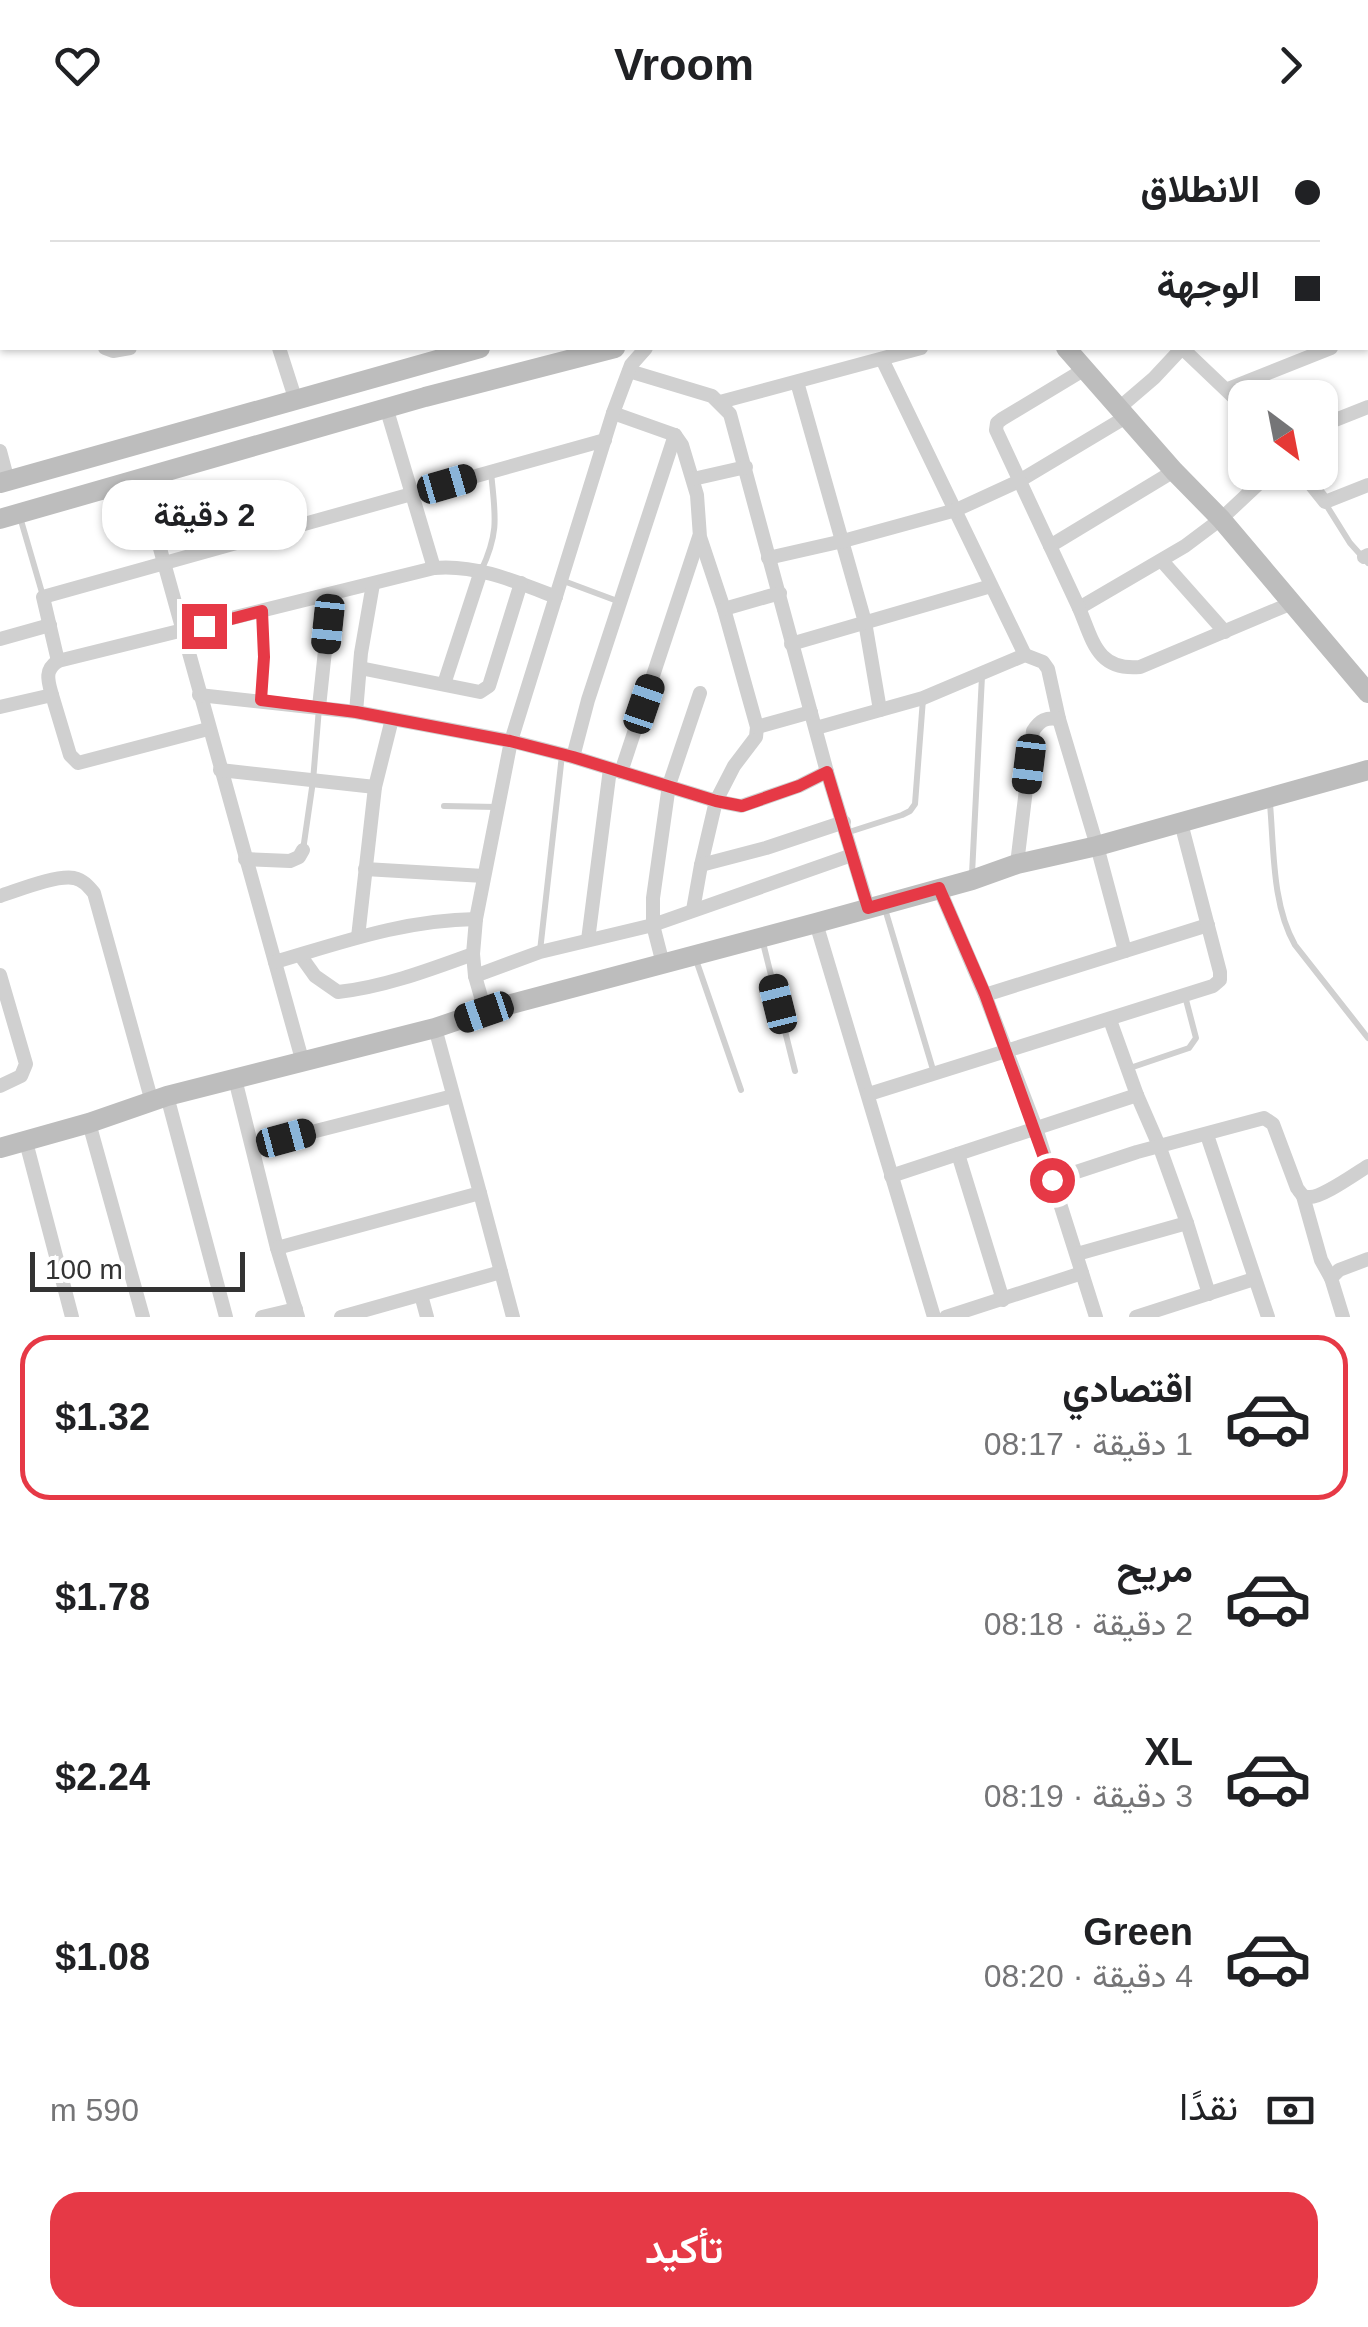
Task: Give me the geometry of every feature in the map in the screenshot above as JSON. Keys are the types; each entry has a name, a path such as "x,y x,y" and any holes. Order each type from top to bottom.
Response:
{"street":[{"path":"280,350 296,400"},
{"path":"0,451 4,482 467,350"},
{"path":"9,517 386,407 607,350"},
{"path":"630,350 630,368"},
{"path":"484,1012 473,954 476,918 510,741 613,413 630,368 644,350"},
{"path":"720,402 913,350"},
{"path":"1068,350 1221,519 1368,693"},
{"path":"768,558 956,510 1019,481 1123,412 1180,350"},
{"path":"1184,350 1228,389"},
{"path":"1251,380 1326,350"},
{"path":"882,359 1026,655 1048,669 1058,719 1126,951"},
{"path":"630,368 701,392 720,402 730,414 827,772 852,856 876,906"},
{"path":"1085,369 997,423 998,436 1105,660 1116,667 1140,667 1292,604"},
{"path":"796,382 864,622 880,710"},
{"path":"1338,418 1368,406"},
{"path":"386,407 434,568"},
{"path":"613,413 674,435 685,452 699,506 700,537 757,727 756,738 734,766 716,801 693,910"},
{"path":"568,756 674,435"},
{"path":"58,661 43,597 605,440"},
{"path":"693,480 746,467"},
{"path":"1050,546 1174,471"},
{"path":"141,480 303,1063"},
{"path":"1315,490 1325,502 1368,484"},
{"path":"1079,608 1162,561 1221,519 1251,490"},
{"path":"588,940 615,770 700,537"},
{"path":"1162,561 1225,632"},
{"path":"208,729 78,762 70,755 47,675 58,661 434,568 481,571 556,596"},
{"path":"444,684 481,571"},
{"path":"356,712 373,584"},
{"path":"360,668 480,692 488,688 521,584"},
{"path":"791,644 991,586"},
{"path":"724,609 780,593"},
{"path":"319,707 331,594"},
{"path":"0,639 50,625"},
{"path":"757,727 880,710 924,698 1026,655"},
{"path":"663,964 653,925 652,898 669,786 700,693"},
{"path":"199,694 356,712 510,741 742,806 827,772"},
{"path":"0,706 52,695"},
{"path":"358,938 375,787 392,718"},
{"path":"1018,864 1033,731 1039,722 1058,719"},
{"path":"220,770 375,787"},
{"path":"0,1148 160,1099 816,924 1018,864 1098,846 1368,770"},
{"path":"869,1094 1110,1020 1220,980 1181,822"},
{"path":"701,865 845,828"},
{"path":"245,859 290,861 303,850"},
{"path":"475,976 540,952 653,925 852,856"},
{"path":"365,869 484,876"},
{"path":"0,896 76,878 94,893 226,1317"},
{"path":"939,888 1036,1128 1096,1317"},
{"path":"274,962 400,926 476,918"},
{"path":"816,924 934,1317"},
{"path":"985,994 1208,925"},
{"path":"300,954 315,976 338,992 434,969 473,954"},
{"path":"0,975 26,1064 21,1076 0,1086"},
{"path":"1110,1020 1188,1223 1209,1294"},
{"path":"434,1028 513,1317"},
{"path":"235,1079 297,1313 262,1317"},
{"path":"891,1176 1137,1095"},
{"path":"252,1147 453,1096"},
{"path":"1052,1180 1138,1152 1269,1119 1296,1188 1303,1196 1343,1317"},
{"path":"89,1123 143,1317"},
{"path":"1207,1135 1268,1317"},
{"path":"26,1142 72,1317"},
{"path":"958,1154 1002,1300"},
{"path":"1303,1196 1320,1194 1368,1166"},
{"path":"277,1248 480,1193"},
{"path":"1078,1254 1188,1223"},
{"path":"1331,1278 1338,1270 1368,1259"},
{"path":"349,1316 502,1272"},
{"path":"946,1317 1082,1272"},
{"path":"1136,1317 1254,1279"},
{"path":"421,1294 427,1317"}],"lane":[{"path":"481,571 494,542 491,471"},
{"path":"1325,502 1350,543 1367,559"},
{"path":"9,517 43,597"},
{"path":"561,580 621,602"},
{"path":"261,700 262,611"},
{"path":"972,880 982,674"},
{"path":"845,828 902,815 915,804 924,698"},
{"path":"303,850 319,707"},
{"path":"540,952 568,756"},
{"path":"1269,798 1277,882 1288,933 1367,1036"},
{"path":"444,806 498,808"},
{"path":"876,906 934,1074"},
{"path":"762,938 795,1072"},
{"path":"694,956 741,1090"},
{"path":"1127,1069 1194,1044 1196,1038 1185,995"}],"route":[{"path":"204,626 262,611 261,700 356,712 510,741 742,806 827,772 868,908 939,888 985,994 1052,1180"}]}
